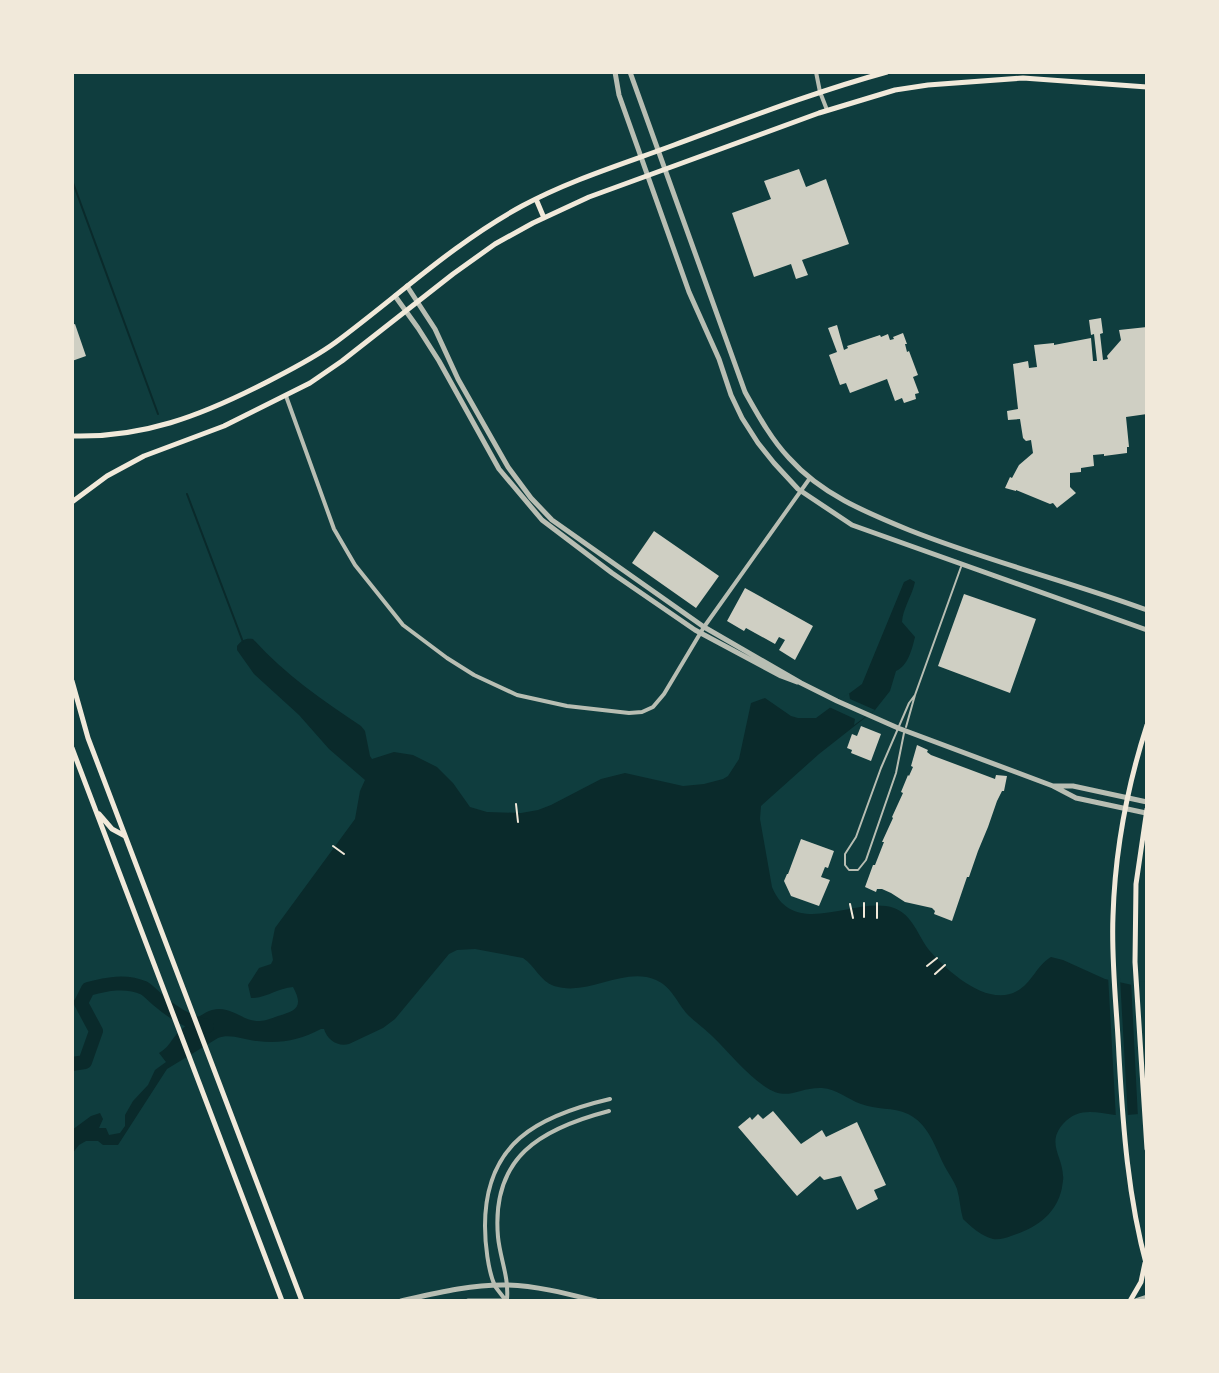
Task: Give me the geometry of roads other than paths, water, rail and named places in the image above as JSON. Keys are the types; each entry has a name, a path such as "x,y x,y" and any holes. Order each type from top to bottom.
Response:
{"main road":[{"path":"72,436 141,432 202,413 303,365 488,225 536,199 582,178 820,92 887,72"},
{"path":"72,502 107,476 144,456 224,426 310,383 495,244 589,197 827,110 895,90 1023,75 1147,87"},
{"path":"536,199 544,218"},
{"path":"72,681 88,738 302,1301"},
{"path":"1132,1301 1146,1264 1131,1195 1123,1129 1114,963 1114,895 1124,807 1147,725"},
{"path":"72,748 282,1301"},
{"path":"96,811 112,829 126,837"},
{"path":"1147,811 1136,884 1135,962 1147,1149"}],"street":[{"path":"615,72 619,95 689,292 742,418 774,463 800,490 852,525 1147,630"},
{"path":"630,72 745,392 789,459 810,478 874,517 966,552 1147,610"},
{"path":"816,72 827,110"},
{"path":"407,286 435,329 458,379 506,463 538,505 552,520 703,630"},
{"path":"395,296 439,361 499,469 542,520 612,573 781,676 868,715 1053,786 1076,798 1147,811"},
{"path":"286,396 334,529 355,565 403,625 474,675 517,695 567,706 629,713 653,707 810,478"},
{"path":"1053,786 1073,786 1147,802"},
{"path":"609,1111 550,1132 523,1152 509,1170 501,1191 498,1217 500,1249 508,1285 506,1301 495,1286 488,1260 485,1220 490,1186 498,1164 513,1144 541,1123 576,1107 610,1099"},
{"path":"401,1301 476,1287 508,1285 596,1301"},
{"path":"1132,1301 1147,1297"},
{"path":"468,1301 503,1301"}],"lane":[{"path":"915,695 902,729 896,773 866,860 858,870 849,870 845,865 845,854 856,837 877,780 902,729 962,564"}],"water":[{"path":"910,579 915,582 902,622 915,637 906,661 896,671 890,691 875,710 819,754 761,806 760,819 772,887 782,903 795,911 810,914 879,906 901,911 946,968 969,985 994,995 1017,991 1051,957 1105,979 1137,986 1139,1114 1087,1112 1075,1115 1063,1124 1056,1137 1062,1188 1055,1206 1037,1224 1000,1239 981,1234 963,1219 956,1186 930,1135 915,1118 902,1112 861,1104 827,1089 813,1088 786,1094 772,1091 750,1075 656,980 631,977 580,988 554,986 523,958 475,949 457,950 449,954 395,1019 349,1044 334,1042 324,1029 274,1042 227,1036 218,1038 167,1069 118,1145 86,1141 72,1154 72,1130 91,1116 100,1113 103,1119 99,1128 106,1128 109,1135 120,1133 133,1101 148,1085 155,1070 166,1062 159,1053 179,1032 208,1011 225,1010 262,1021 289,1012 298,1004 293,987 251,998 248,985 259,968 271,964 273,960 271,948 275,928 355,819 365,780 329,749 299,715 254,674 237,650 242,641 253,639 291,675 361,726 372,759 394,752 413,755 437,767 470,807 487,812 521,813 551,805 601,779 625,773 683,786 704,784 728,776 739,759 751,703 765,698 791,716 816,718 862,684 904,582"}],"waterway":[{"path":"72,180 158,414"},
{"path":"187,494 243,642"},
{"path":"72,1064 85,1062 96,1031 81,1003 88,989 116,984 137,986 146,989 181,1017 207,1026"},
{"path":"72,999 81,1003"}]}
